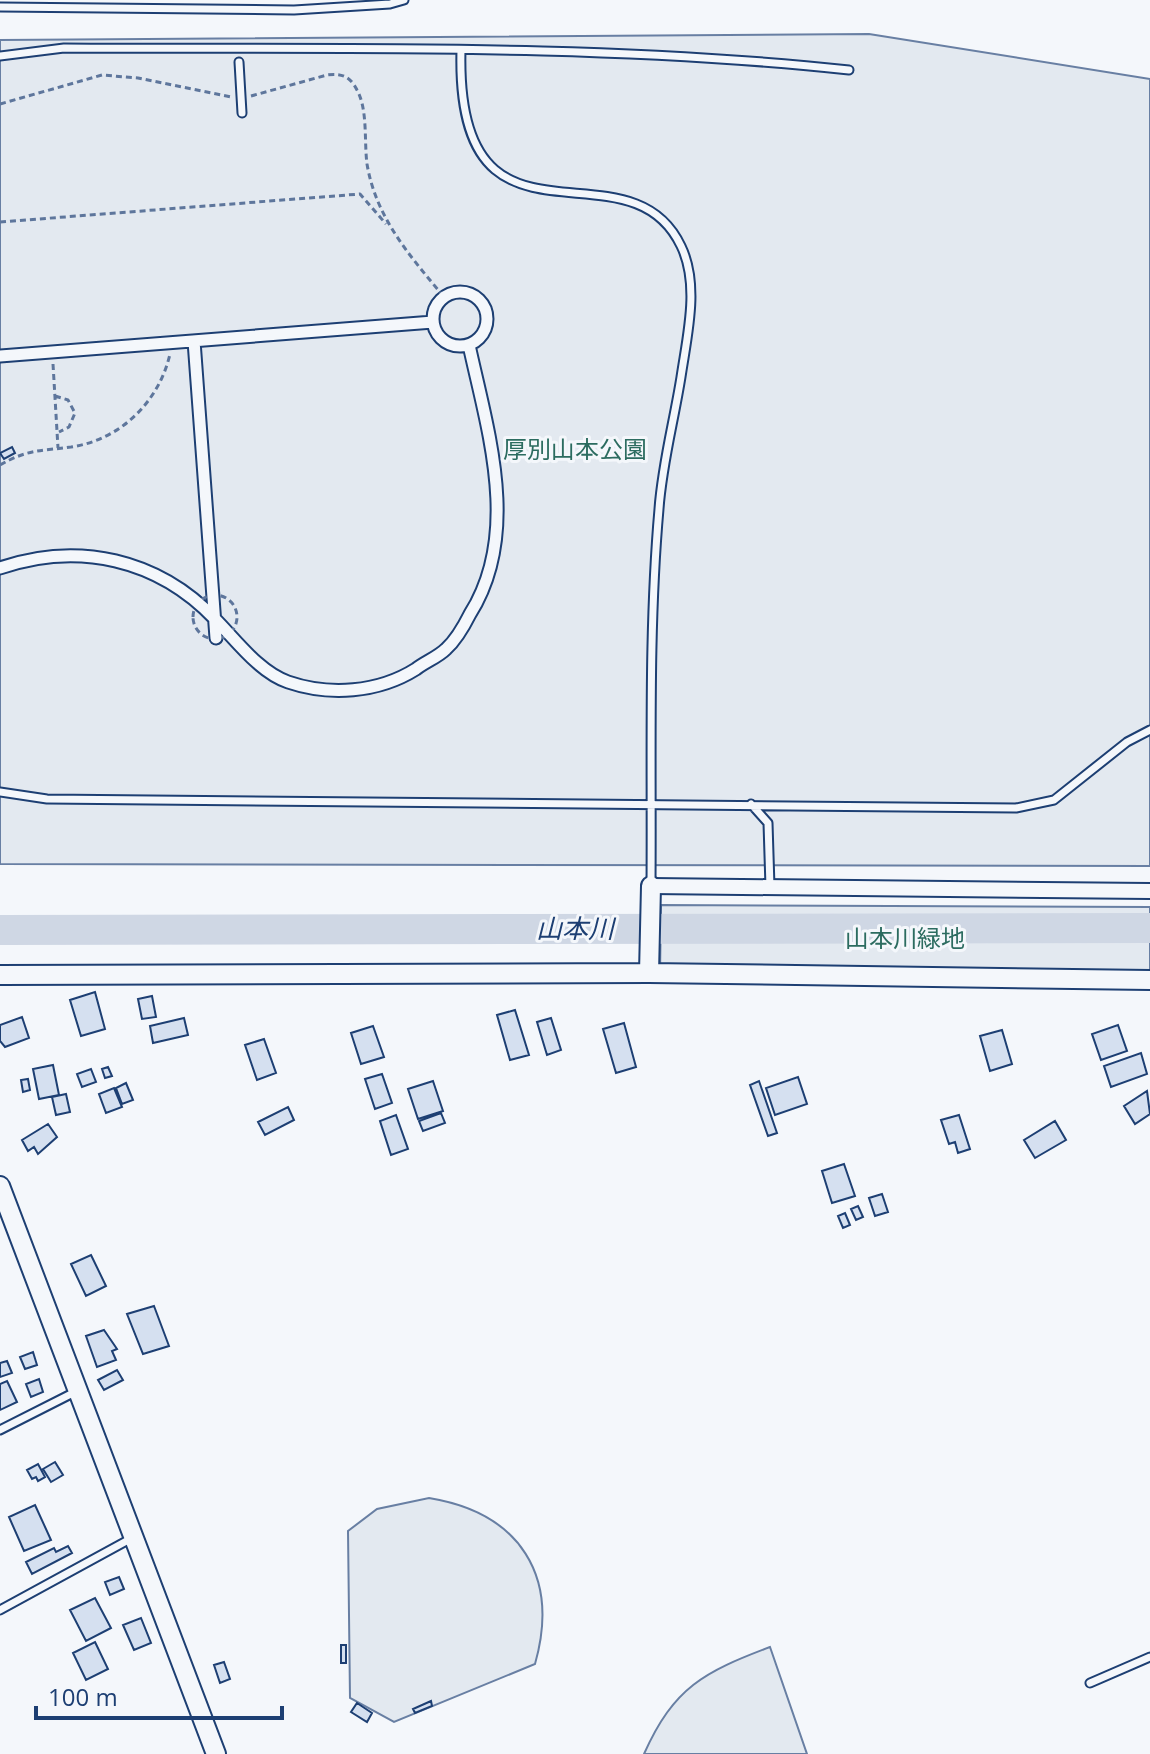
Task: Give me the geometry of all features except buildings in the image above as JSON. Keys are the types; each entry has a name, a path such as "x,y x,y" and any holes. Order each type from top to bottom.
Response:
{"street":[{"path":"466,293 484,309 484,331 469,345 446,342 433,322 435,308 444,297 466,293"},
{"path":"0,356 433,322"},
{"path":"194,341 216,638"},
{"path":"0,568 49,556 93,555 152,571 183,588 263,667 285,681 333,691 372,688 408,673 446,649 486,588 497,551 496,501 489,438 469,345"},
{"path":"649,973 650,892 770,887 1150,891"},
{"path":"0,975 649,973 1150,980"},
{"path":"0,1186 216,1754"}],"lane":[{"path":"0,7 294,10 390,4 404,0"},
{"path":"0,56 64,48 636,52 849,70"},
{"path":"461,50 467,129 494,171 532,187 620,198 645,207 665,222 681,246 689,274 690,313 658,518 651,641 650,892"},
{"path":"239,62 242,113"},
{"path":"0,792 47,799 1016,808 1054,800 1127,742 1150,730"},
{"path":"751,804 768,823 770,887"},
{"path":"0,1430 79,1390"},
{"path":"0,1610 133,1538"},
{"path":"1090,1683 1150,1657"}],"path":[{"path":"0,104 102,75 138,78 221,97 241,97 339,73 349,78 358,90 373,190 392,231"},
{"path":"0,222 360,194 444,297"},
{"path":"0,465 25,451 58,448 100,438 137,415 165,374 171,343"},
{"path":"53,352 58,448"},
{"path":"55,396 68,400 75,413 69,427 57,432"}],"green space":[{"name":"厚別山本公園","path":"869,34 1150,79 1150,866 0,864 0,40"},
{"name":"山本川緑地","path":"661,905 1150,907 1150,973 660,974"},
{"path":"429,1498 461,1506 487,1518 509,1534 526,1554 542,1603 541,1632 535,1664 394,1722 350,1698 348,1531 377,1509"},
{"path":"770,1647 807,1754 644,1754 667,1713 694,1685 727,1665"}],"waterway":[{"name":"山本川","path":"0,930 1150,928"}]}
